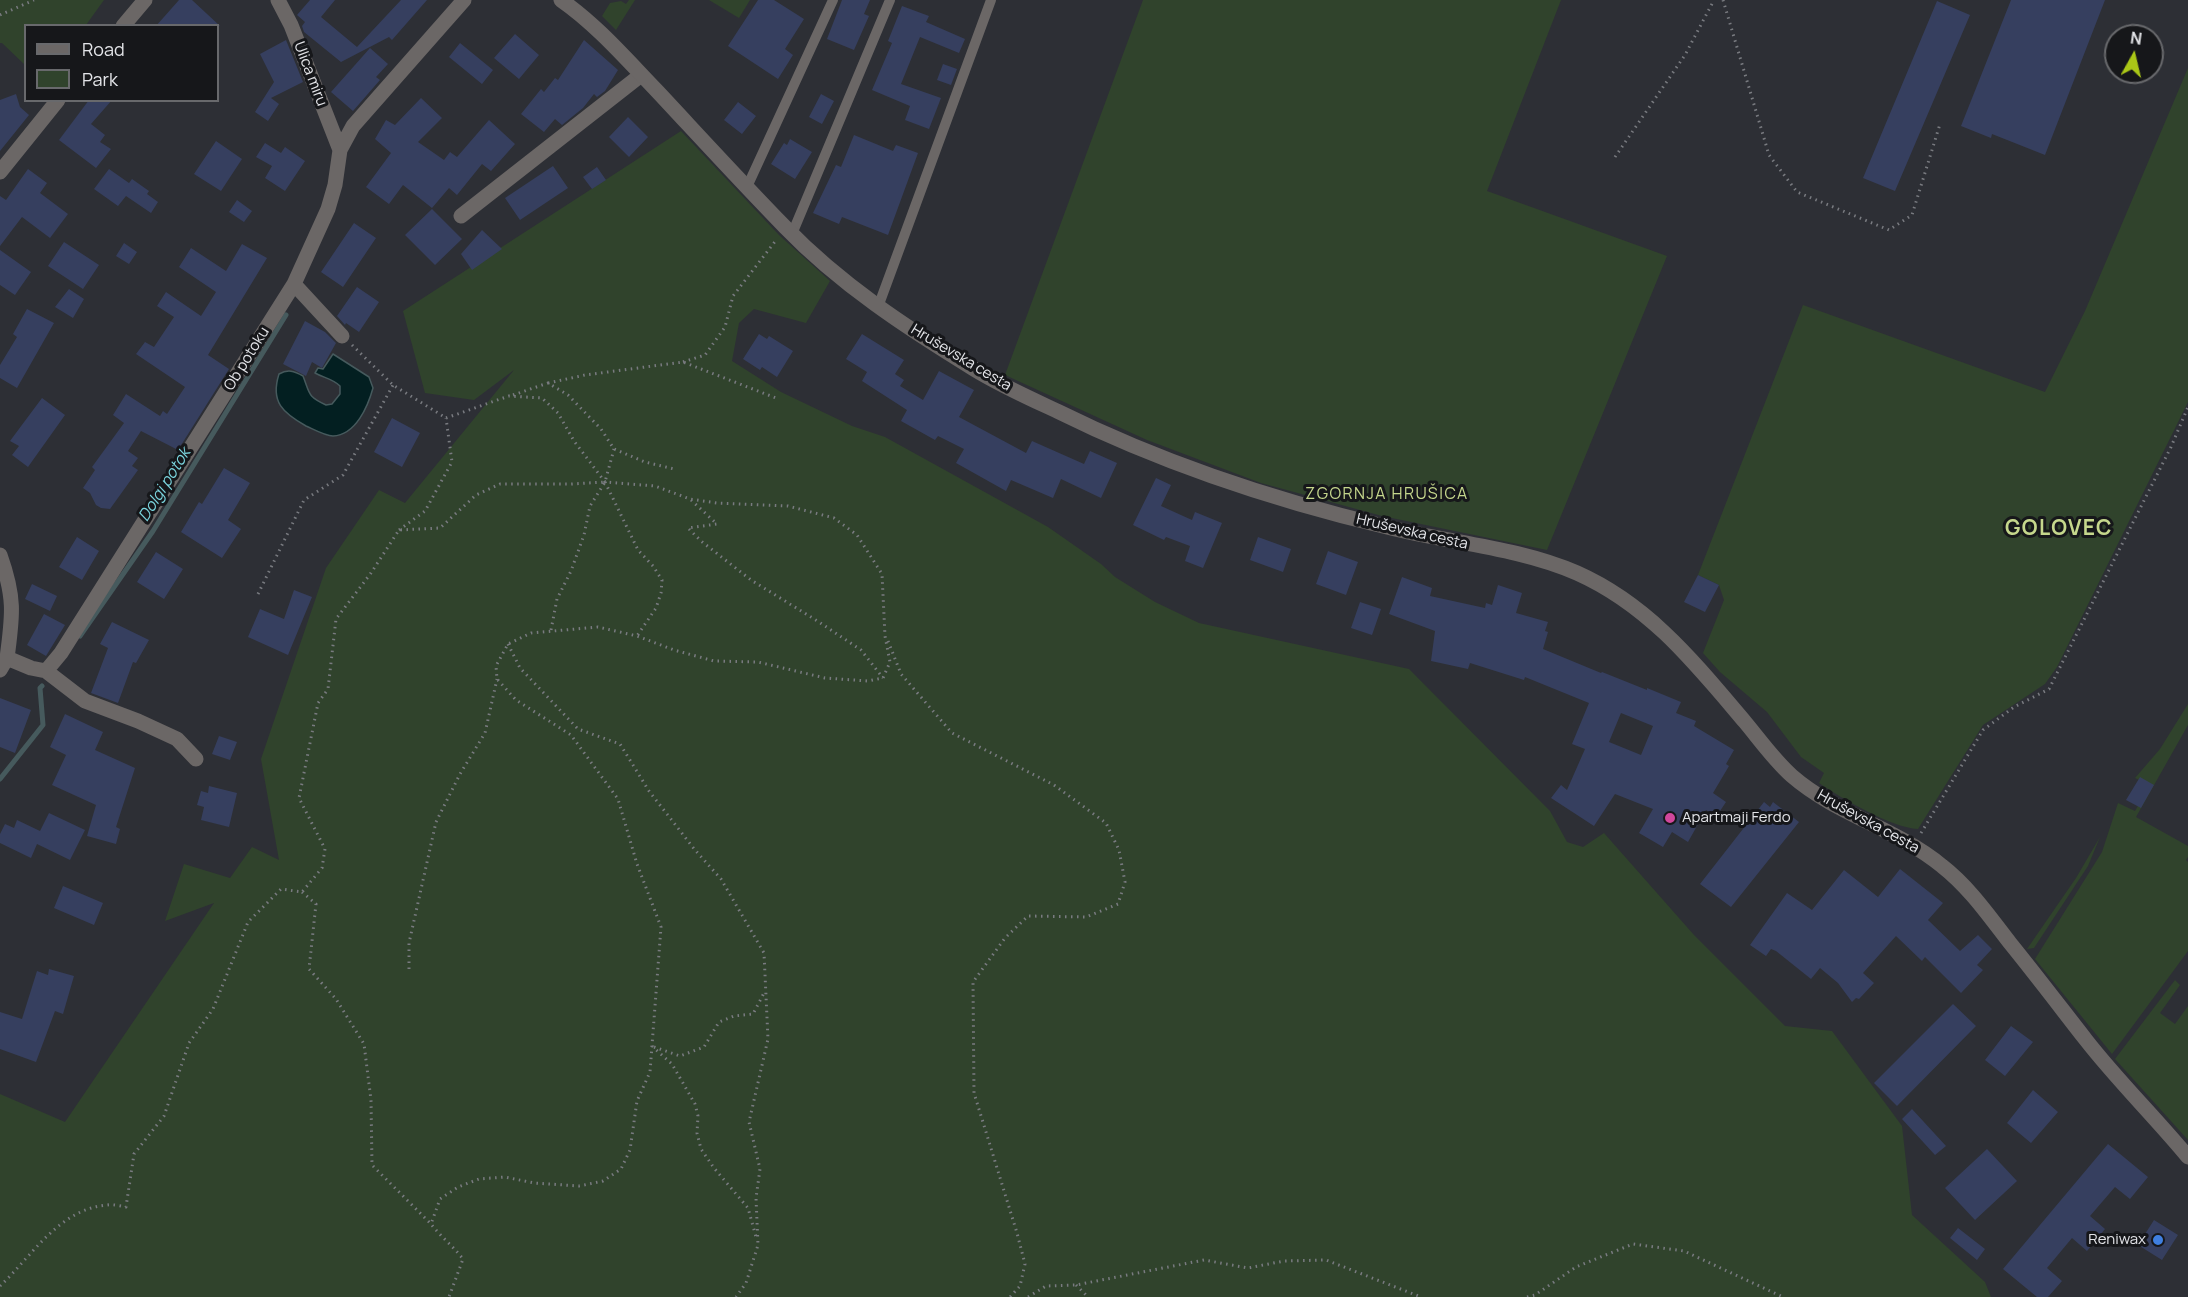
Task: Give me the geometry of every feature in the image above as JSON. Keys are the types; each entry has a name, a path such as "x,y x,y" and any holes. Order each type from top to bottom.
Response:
{"street":[{"path":"125,24 145,0"},
{"name":"Ulica miru","path":"278,0 291,25 340,150"},
{"name":"Ob potoku","path":"46,671 61,653 104,587 294,284 328,209 335,185 340,150 353,126 464,0"},
{"name":"Hruševska cesta","path":"561,0 589,23 641,75 789,231 823,263 878,307 1002,385 1087,426 1198,471 1258,492 1417,535 1548,562 1594,581 1630,603 1671,637 1695,662 1791,775 1840,809 1898,836 1944,867 1969,892 2096,1052 2188,1156"},
{"path":"461,216 641,75"},
{"path":"0,172 56,102"},
{"path":"294,284 342,336"},
{"path":"0,555 12,593 13,614 3,664 46,671 85,701 177,739 195,759"}],"lane":[{"path":"747,187 833,0"},
{"path":"789,231 890,0"},
{"path":"878,307 991,0"}],"path":[{"path":"0,15 34,0"},
{"path":"1615,157 1685,55 1714,0"},
{"path":"1723,0 1769,155 1797,192 1889,230 1912,215 1940,124"},
{"path":"447,418 548,383 585,375 683,362 705,355 725,327 733,296 789,231"},
{"path":"342,336 393,385 447,418"},
{"path":"683,362 776,398"},
{"path":"548,383 568,395 601,429 614,449 645,462 674,469"},
{"path":"258,594 304,500 343,475 393,385"},
{"path":"509,396 542,398 558,413 574,441 605,482 638,550 662,580 662,593 656,608 637,636"},
{"path":"1913,845 1983,730 2014,707 2049,689 2171,447 2188,407"},
{"path":"302,892 322,868 325,849 298,798 318,703 328,689 336,619 371,573 399,530 425,511 452,462 447,418"},
{"path":"551,631 557,599 571,571 584,535 590,506 605,482 614,449"},
{"path":"399,530 441,528 476,495 500,484 605,482 655,486 690,499 717,503 788,506 834,518 856,535 882,574 885,636 890,662 883,678"},
{"path":"690,499 717,524 688,528 701,541 751,580 861,650 883,678"},
{"path":"409,969 412,924 436,822 460,774 485,733 497,679 496,666 508,644 531,633 598,627 637,636 674,650 714,661 759,662 825,678 868,681 883,678"},
{"path":"885,636 902,674 952,733 1054,785 1106,823 1119,850 1125,882 1118,904 1086,917 1028,916 1005,938 973,982 974,1093 1025,1264 1020,1286 1010,1297"},
{"path":"508,644 520,668 578,729 620,744 649,792 721,879 764,953 768,1040 749,1122 760,1169 756,1198 758,1245 746,1283 736,1297"},
{"path":"431,1224 440,1199 458,1187 479,1179 505,1177 534,1183 579,1186 603,1181 621,1169 630,1150 637,1101 650,1072 661,927 637,864 618,799 571,735 516,700 497,679"},
{"path":"571,735 578,729"},
{"path":"0,1286 44,1238 76,1214 107,1205 126,1207 134,1154 164,1116 189,1043 213,1010 248,922 281,890 302,892 316,904 309,969 336,999 364,1044 372,1100 372,1165 431,1224 439,1235 452,1245 463,1259 449,1297"},
{"path":"652,1046 680,1056 704,1047 719,1022 734,1016 753,1014 765,991"},
{"path":"652,1046 672,1064 695,1104 701,1149 748,1208 758,1245"},
{"path":"1527,1297 1535,1296 1576,1267 1633,1244 1683,1251 1784,1297"},
{"path":"1028,1297 1046,1286 1076,1285 1204,1260 1248,1268 1284,1261 1326,1260 1421,1297"},
{"path":"1076,1285 1088,1297"}],"green space":[{"path":"0,0 104,0 87,24 24,24 24,64 0,43"},
{"path":"629,0 635,0 616,30 602,16 610,3 621,1 626,4"},
{"path":"709,0 750,0 739,18"},
{"path":"1143,0 1561,0 1487,191 1667,256 1547,550 1382,516 1261,483 1147,440 1005,375"},
{"path":"2188,68 2188,402 2057,667 2045,684 1983,725 1918,829 1895,824 1853,804 1819,783 1824,773 1801,757 1767,712 1720,672 1703,653 1724,600 1719,585 1698,575 1803,305 2045,392 2085,311"},
{"path":"681,131 779,235 830,281 806,323 754,309 739,323 732,361 781,392 852,426 885,437 1048,527 1101,564 1115,577 1155,602 1199,623 1409,669 1550,811 1567,842 1583,847 1604,833 1694,935 1785,1026 1832,1031 1902,1126 1912,1215 1985,1282 1991,1297 0,1297 0,1094 65,1122 214,903 165,921 184,864 230,878 252,847 279,860 261,759 326,568 379,490 405,503 514,370 474,400 425,393 403,311"},
{"path":"2188,704 2188,725 2136,817 2188,846 2186,860 2188,862 2188,951 2112,1054 2035,959 2102,852 2118,803 2135,811 2150,785 2135,778 2160,749"},
{"path":"2100,837 2088,866 2034,948 2027,949 2076,878"},
{"path":"2175,980 2180,985 2160,1013 2175,1024 2188,1006 2188,1140 2115,1059"}],"shaded area":[{"path":"333,354 369,377 373,388 360,418 348,431 333,436 306,426 291,416 280,406 276,392 279,374 294,372 303,376 312,397 326,405 332,404 340,394 340,386 315,373 318,368 323,369"}],"building":[{"path":"179,0 192,0 218,24 158,24"},
{"path":"310,0 335,0 321,17 357,47 401,0 427,0 392,40 389,37 341,62 304,32 302,26 305,22 297,15"},
{"path":"758,0 774,0 804,19 785,49 793,55 778,79 728,46"},
{"path":"842,0 870,0 864,14 869,16 854,50 827,39"},
{"path":"2011,0 2105,0 2045,155 1992,134 1991,138 1961,126"},
{"path":"1937,1 1970,15 1895,191 1863,178"},
{"path":"902,6 929,16 926,22 965,39 959,53 920,37 901,84 941,98 929,129 905,120 910,106 872,90 892,43 888,41"},
{"path":"515,34 539,55 519,79 494,58"},
{"path":"286,40 303,82 271,98 279,104 268,121 255,112 274,82 260,54"},
{"path":"584,40 618,70 605,91 597,97 594,94 583,108 562,125 555,119 544,132 521,114 541,89 544,92 555,78 558,80"},
{"path":"460,43 493,70 482,84 449,57"},
{"path":"370,48 388,64 376,77 380,80 353,111 331,92"},
{"path":"943,64 957,69 951,85 937,80"},
{"path":"16,94 20,107 29,115 0,151 0,100"},
{"path":"821,94 834,101 822,124 809,117"},
{"path":"421,98 442,118 418,142 444,160 450,152 457,157 489,120 515,144 491,171 482,164 457,195 449,188 432,208 403,185 389,204 366,187 391,153 375,139 386,120 395,125"},
{"path":"88,102 110,102 91,124 105,135 100,142 111,149 96,168 59,140"},
{"path":"738,102 756,116 742,134 724,120"},
{"path":"628,117 648,137 629,157 609,137"},
{"path":"854,135 893,151 896,145 918,153 888,235 842,217 839,224 813,213 836,165 841,167"},
{"path":"790,139 812,152 795,179 771,164 784,143 787,145"},
{"path":"216,141 242,159 221,191 194,174"},
{"path":"265,143 281,153 285,147 305,161 285,191 265,178 272,166 256,157"},
{"path":"553,166 568,188 520,220 505,198"},
{"path":"597,167 606,180 592,189 583,177"},
{"path":"28,169 47,183 40,193 68,214 50,238 22,217 0,246 0,196 6,200"},
{"path":"109,169 129,183 132,179 149,191 147,194 158,202 151,213 126,196 118,206 94,189"},
{"path":"237,200 252,211 244,222 229,212"},
{"path":"432,209 462,239 435,265 405,235"},
{"path":"354,223 376,238 343,287 321,272"},
{"path":"482,230 502,249 472,270 461,254"},
{"path":"64,242 99,265 83,289 48,266"},
{"path":"124,243 137,252 129,264 116,256"},
{"path":"242,244 267,258 208,355 229,369 178,450 141,431 128,451 138,458 132,466 138,470 110,509 101,508 96,505 90,493 83,488 95,470 92,467 124,423 113,415 126,394 160,416 163,411 167,414 185,387 136,354 145,342 154,347 174,317 157,306 166,292 201,316 216,292 179,267 191,248 226,271"},
{"path":"0,250 31,272 15,295 0,285"},
{"path":"357,287 379,302 359,332 346,323 345,325 337,316"},
{"path":"69,289 84,299 73,318 55,307"},
{"path":"27,309 54,323 17,388 0,378 0,365 17,337 13,334"},
{"path":"305,321 325,332 336,343 322,368 312,362 306,376 283,364"},
{"path":"759,334 767,339 769,336 793,351 777,377 762,367 760,370 743,359"},
{"path":"862,334 904,360 895,374 904,380 900,386 923,400 939,371 974,390 959,417 1026,453 1032,441 1084,464 1090,451 1117,463 1101,498 1061,479 1053,498 1011,480 1006,491 956,463 964,449 938,436 935,440 901,421 907,410 862,381 867,372 846,359"},
{"path":"42,398 65,415 28,467 12,455 19,446 10,441"},
{"path":"392,418 420,433 402,467 374,452"},
{"path":"224,468 250,483 228,520 241,529 222,558 181,532 199,502 202,504"},
{"path":"1156,478 1171,485 1161,506 1192,520 1195,512 1222,523 1203,568 1185,561 1190,546 1166,537 1164,540 1133,525"},
{"path":"77,537 99,551 82,580 59,567"},
{"path":"1258,537 1291,549 1283,572 1250,560"},
{"path":"1328,551 1358,562 1346,595 1316,584"},
{"path":"156,552 183,569 164,599 137,582"},
{"path":"1698,575 1719,585 1705,612 1684,602"},
{"path":"1402,577 1432,588 1430,596 1485,608 1486,603 1492,605 1498,585 1522,593 1516,613 1548,622 1545,631 1548,632 1543,649 1681,702 1676,713 1696,721 1694,726 1734,750 1726,764 1729,766 1713,793 1726,802 1716,817 1706,810 1688,842 1672,832 1663,847 1639,833 1653,809 1615,794 1594,826 1551,798 1561,785 1567,790 1585,749 1572,744 1589,703 1525,677 1524,680 1470,663 1468,669 1431,661 1435,631 1389,614","holes":["1621,713 1653,726 1641,755 1609,742"]},
{"path":"32,584 57,596 50,611 25,599"},
{"path":"294,590 312,597 288,655 248,637 260,609 284,619"},
{"path":"1360,602 1381,609 1372,635 1351,628"},
{"path":"44,614 65,625 46,656 27,645"},
{"path":"112,622 149,640 136,663 133,662 118,703 91,693 108,648 100,644"},
{"path":"0,698 31,710 15,753 0,747"},
{"path":"65,714 103,732 95,750 135,768 116,827 120,829 116,844 87,836 96,805 52,785 66,755 50,747"},
{"path":"219,736 237,742 230,760 212,754"},
{"path":"2140,777 2154,785 2141,808 2126,800"},
{"path":"209,786 237,793 229,827 201,820 204,807 197,805 201,791 208,793"},
{"path":"1764,802 1770,807 1773,802 1799,822 1731,907 1700,884"},
{"path":"49,813 85,830 70,860 37,844 31,858 0,843 0,834 5,824 14,828 17,820 40,831"},
{"path":"1900,869 1943,903 1928,920 1960,951 1978,935 1992,949 1977,965 1983,970 1961,993 1925,957 1922,961 1896,936 1863,973 1874,983 1859,999 1856,998 1852,1002 1838,983 1820,968 1811,979 1776,951 1771,949 1766,956 1750,945 1787,893 1812,910 1844,870 1878,897"},
{"path":"63,886 103,903 94,925 54,908"},
{"path":"49,969 74,976 63,1014 55,1011 36,1062 0,1049 0,1012 22,1019 37,971 48,975"},
{"path":"1953,1004 1976,1026 1897,1106 1874,1083"},
{"path":"2011,1026 2033,1042 2005,1076 1985,1060"},
{"path":"2033,1090 2058,1112 2031,1143 2007,1123"},
{"path":"1912,1109 1946,1146 1935,1155 1902,1119"},
{"path":"2108,1144 2148,1177 2130,1199 2115,1187 2090,1216 2105,1229 2087,1251 2072,1238 2047,1268 2062,1281 2048,1297 2037,1297 2003,1269"},
{"path":"1987,1149 2017,1181 1975,1220 1945,1188"},
{"name":"Reniwax","path":"2154,1220 2178,1235 2162,1260 2138,1245"},
{"path":"1958,1228 1985,1249 1977,1260 1950,1238"}],"waterway":[{"name":"Dolgi potok","path":"80,636 153,531 286,315"},
{"name":"Dolgi potok","path":"0,779 43,725 40,688 42,686"}],"place":[{"name":"Apartmaji Ferdo","path":"1670,818"},
{"name":"Reniwax","path":"2158,1240"}],"district":[{"name":"ZGORNJA HRUŠICA","path":"1387,495"},
{"name":"GOLOVEC","path":"2059,529"}]}
